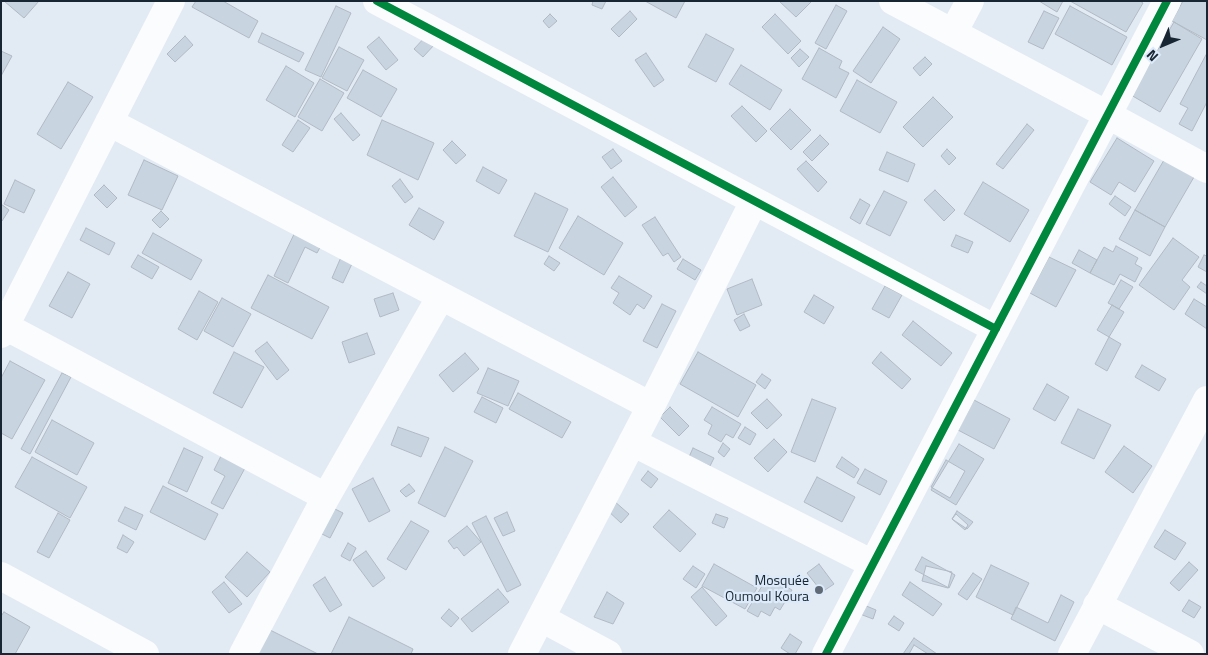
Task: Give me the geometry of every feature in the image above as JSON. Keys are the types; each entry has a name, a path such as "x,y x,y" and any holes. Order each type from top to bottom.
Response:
{"street":[{"path":"171,1 3,328 326,497"},
{"path":"377,1 996,329"},
{"path":"893,1 1108,114 1207,169"},
{"path":"953,33 970,1"},
{"path":"826,654 1167,1"},
{"path":"109,122 651,406"},
{"path":"522,654 651,406 754,201"},
{"path":"243,654 326,497 441,296"},
{"path":"1072,654 1199,432 1207,400"},
{"path":"632,442 873,564"},
{"path":"1,576 145,654"},
{"path":"1098,606 1190,654"},
{"path":"541,618 608,654"}],"building":[{"path":"4,1 39,1 24,18"},
{"path":"196,1 223,1 258,21 249,38 192,7"},
{"path":"593,1 606,1 602,9 592,5"},
{"path":"645,1 685,1 676,18"},
{"path":"779,1 812,1 796,17"},
{"path":"1039,1 1063,1 1057,12"},
{"path":"1070,1 1140,1 1143,3 1126,32"},
{"path":"1183,1 1207,1 1207,40 1172,21"},
{"path":"836,5 847,11 826,49 815,43"},
{"path":"336,6 351,13 321,77 305,70"},
{"path":"1070,6 1127,37 1112,65 1055,34"},
{"path":"630,11 637,19 619,37 611,29"},
{"path":"1044,11 1059,18 1043,49 1028,42"},
{"path":"550,14 557,21 549,28 543,21"},
{"path":"775,14 801,41 788,54 762,27"},
{"path":"1174,22 1202,39 1160,112 1131,95"},
{"path":"883,27 900,39 871,83 853,71"},
{"path":"262,33 304,53 299,62 258,42"},
{"path":"706,34 734,49 716,82 688,67"},
{"path":"185,36 193,45 175,62 167,54"},
{"path":"426,36 435,44 423,57 414,49"},
{"path":"379,37 398,60 386,70 367,47"},
{"path":"339,47 364,60 347,91 322,78"},
{"path":"819,48 842,61 839,68 849,73 836,98 802,79"},
{"path":"800,49 809,57 799,67 791,58"},
{"path":"1,51 12,56 1,76"},
{"path":"646,53 664,80 654,87 635,60"},
{"path":"1207,53 1207,102 1192,131 1179,124 1188,108 1180,104"},
{"path":"925,57 932,64 920,76 913,68"},
{"path":"741,65 782,90 770,110 729,84"},
{"path":"286,66 314,83 295,117 266,100"},
{"path":"363,70 397,89 381,117 347,98"},
{"path":"320,79 344,93 322,131 298,117"},
{"path":"857,80 897,102 880,133 840,111"},
{"path":"68,82 93,97 61,149 37,134"},
{"path":"933,97 953,117 923,147 903,127"},
{"path":"742,106 767,131 756,142 731,116"},
{"path":"790,109 811,130 791,150 770,129"},
{"path":"341,113 360,135 353,141 334,119"},
{"path":"298,120 310,128 293,152 282,145"},
{"path":"382,120 434,143 418,180 367,155"},
{"path":"1027,124 1034,130 1003,169 996,164"},
{"path":"820,135 829,144 812,161 803,152"},
{"path":"1117,138 1154,161 1135,192 1119,182 1111,195 1090,182"},
{"path":"452,141 466,155 456,164 443,150"},
{"path":"613,149 622,161 611,169 602,157"},
{"path":"947,149 956,158 949,165 941,156"},
{"path":"887,152 915,164 908,182 879,170"},
{"path":"144,160 178,176 162,210 128,195"},
{"path":"1164,160 1194,177 1165,227 1135,210"},
{"path":"806,161 827,182 818,192 797,169"},
{"path":"483,167 507,180 499,194 476,181"},
{"path":"613,177 637,207 625,217 601,187"},
{"path":"400,179 413,197 405,203 392,186"},
{"path":"15,180 35,190 24,213 4,204"},
{"path":"983,182 1029,210 1010,242 964,214"},
{"path":"104,185 117,198 107,208 94,195"},
{"path":"935,190 955,210 944,221 924,200"},
{"path":"884,191 907,202 890,236 866,224"},
{"path":"535,193 568,209 548,252 514,236"},
{"path":"1115,196 1131,207 1125,216 1109,204"},
{"path":"860,199 870,205 860,224 850,218"},
{"path":"1,204 9,210 2,221 1,220"},
{"path":"419,208 444,222 434,240 409,225"},
{"path":"1135,210 1165,227 1150,256 1119,239"},
{"path":"161,211 169,219 160,228 152,220"},
{"path":"578,216 623,243 604,275 559,248"},
{"path":"655,217 681,257 674,262 668,253 663,256 642,225"},
{"path":"86,228 115,243 109,255 80,240"},
{"path":"297,228 324,240 317,253 305,247 288,283 274,276"},
{"path":"153,233 202,260 191,280 142,253"},
{"path":"956,235 973,242 968,253 951,246"},
{"path":"1173,238 1199,257 1182,280 1190,287 1174,310 1139,285"},
{"path":"1116,246 1138,258 1135,264 1142,268 1135,282 1120,274 1114,285 1090,273 1104,247 1113,252"},
{"path":"345,248 357,253 343,283 332,278"},
{"path":"1079,250 1097,260 1090,273 1072,263"},
{"path":"138,255 159,267 152,279 131,267"},
{"path":"1204,255 1207,256 1207,272 1198,267"},
{"path":"549,256 560,263 554,271 544,264"},
{"path":"1049,257 1076,270 1056,307 1030,293"},
{"path":"683,259 701,270 695,280 677,269"},
{"path":"68,272 90,284 72,318 49,306"},
{"path":"268,275 329,307 312,339 251,308"},
{"path":"619,276 652,296 644,309 637,304 630,315 613,303 619,293 611,288"},
{"path":"752,279 762,305 737,315 727,289"},
{"path":"1121,280 1133,287 1119,309 1108,303"},
{"path":"1201,282 1207,286 1207,294 1197,287"},
{"path":"885,286 902,295 889,318 872,309"},
{"path":"199,291 218,302 197,340 178,329"},
{"path":"393,293 399,310 380,317 374,299"},
{"path":"814,295 834,307 824,324 804,312"},
{"path":"222,298 251,314 233,347 204,331"},
{"path":"1194,299 1207,307 1207,329 1185,314"},
{"path":"662,304 676,311 657,348 643,341"},
{"path":"1112,305 1124,312 1109,337 1097,330"},
{"path":"744,314 750,326 740,331 734,320"},
{"path":"913,321 952,353 941,366 902,335"},
{"path":"367,333 375,354 349,363 342,342"},
{"path":"1109,337 1121,344 1107,371 1095,364"},
{"path":"267,342 289,370 277,380 255,351"},
{"path":"234,352 264,367 242,408 213,393"},
{"path":"698,352 756,385 738,417 680,384"},
{"path":"881,352 911,379 902,389 872,363"},
{"path":"465,353 479,369 453,392 439,375"},
{"path":"10,361 45,380 12,439 1,433 1,378"},
{"path":"1142,365 1166,379 1159,391 1135,377"},
{"path":"488,368 519,381 508,406 477,393"},
{"path":"62,373 71,377 30,454 21,449"},
{"path":"762,374 771,380 765,389 756,382"},
{"path":"1047,384 1069,397 1055,421 1033,409"},
{"path":"518,393 571,422 562,438 509,409"},
{"path":"482,397 503,408 496,423 474,412"},
{"path":"767,399 782,415 767,429 751,413"},
{"path":"812,399 836,408 815,462 791,452"},
{"path":"974,400 1010,419 994,449 958,430"},
{"path":"670,407 689,426 679,436 660,417"},
{"path":"712,407 741,424 733,438 726,434 721,442 708,434 712,425 704,420"},
{"path":"1078,409 1111,425 1094,459 1061,443"},
{"path":"52,420 94,443 77,475 35,452"},
{"path":"398,427 429,438 421,457 391,445"},
{"path":"745,427 756,434 750,445 738,438"},
{"path":"774,439 787,452 768,472 754,458"},
{"path":"723,443 730,449 724,457 718,452"},
{"path":"959,444 984,459 956,505 931,490"},
{"path":"1124,446 1152,466 1133,493 1105,472"},
{"path":"445,447 473,461 445,517 418,503"},
{"path":"184,448 203,457 187,492 168,483"},
{"path":"693,448 714,458 710,466 689,457"},
{"path":"221,456 245,468 223,509 211,503 225,476 214,470"},
{"path":"32,457 87,487 70,518 15,487"},
{"path":"842,457 859,469 854,478 836,467"},
{"path":"946,460 965,471 950,498 931,487"},
{"path":"865,469 887,481 880,495 857,483"},
{"path":"648,471 658,479 651,488 641,480"},
{"path":"817,477 855,497 842,522 804,502"},
{"path":"373,478 390,511 369,522 352,489"},
{"path":"409,484 415,491 406,497 400,491"},
{"path":"163,486 218,514 205,540 150,512"},
{"path":"614,501 629,514 621,523 606,509"},
{"path":"125,507 143,515 136,530 118,521"},
{"path":"333,508 343,513 330,538 320,533"},
{"path":"669,510 696,534 680,552 653,527"},
{"path":"957,511 973,522 967,529 952,519"},
{"path":"507,512 515,531 503,536 494,518"},
{"path":"58,513 70,520 49,558 37,552"},
{"path":"716,514 728,518 724,528 712,523"},
{"path":"956,514 968,525 965,530 952,519"},
{"path":"486,516 521,585 507,592 472,523"},
{"path":"411,521 429,531 406,570 387,559"},
{"path":"467,526 481,542 464,556 457,547 454,549 448,541"},
{"path":"1165,530 1186,543 1175,560 1154,547"},
{"path":"123,535 134,542 127,553 117,548"},
{"path":"348,543 356,548 350,561 341,556"},
{"path":"366,551 385,578 373,587 353,560"},
{"path":"247,552 270,572 247,597 225,577"},
{"path":"922,557 955,575 949,588 915,570"},
{"path":"1189,562 1198,570 1179,591 1170,583"},
{"path":"714,564 757,588 745,609 702,586"},
{"path":"819,564 834,584 822,592 807,573"},
{"path":"991,565 1029,583 1013,615 976,597"},
{"path":"693,566 705,574 696,588 683,579"},
{"path":"926,566 952,572 948,588 922,581"},
{"path":"973,573 982,579 967,600 958,594"},
{"path":"768,576 792,590 780,610 775,607 770,616 761,611 758,617 747,611"},
{"path":"325,577 342,605 330,612 313,585"},
{"path":"224,582 242,604 229,613 212,592"},
{"path":"910,582 942,604 933,616 902,595"},
{"path":"702,587 727,616 716,626 691,597"},
{"path":"498,589 509,602 472,632 461,619"},
{"path":"607,592 624,603 613,624 594,617"},
{"path":"1061,595 1074,602 1055,641 1011,619 1016,607 1048,623"},
{"path":"1189,600 1201,607 1194,618 1182,611"},
{"path":"864,605 876,610 873,619 860,614"},
{"path":"449,609 459,618 451,627 441,618"},
{"path":"4,612 30,627 15,654 1,654 1,616"},
{"path":"894,616 904,623 899,631 888,624"},
{"path":"349,617 413,649 411,654 331,654"},
{"path":"270,630 318,654 258,654"},
{"path":"790,634 802,642 795,654 790,654 781,648"},
{"path":"914,638 937,654 903,654"},
{"path":"914,645 928,654 909,654"}],"cycle path":[{"path":"377,1 996,329"},
{"path":"826,654 1167,1"}],"place":[{"name":"Mosquée Oumoul Koura","path":"819,590"}]}
